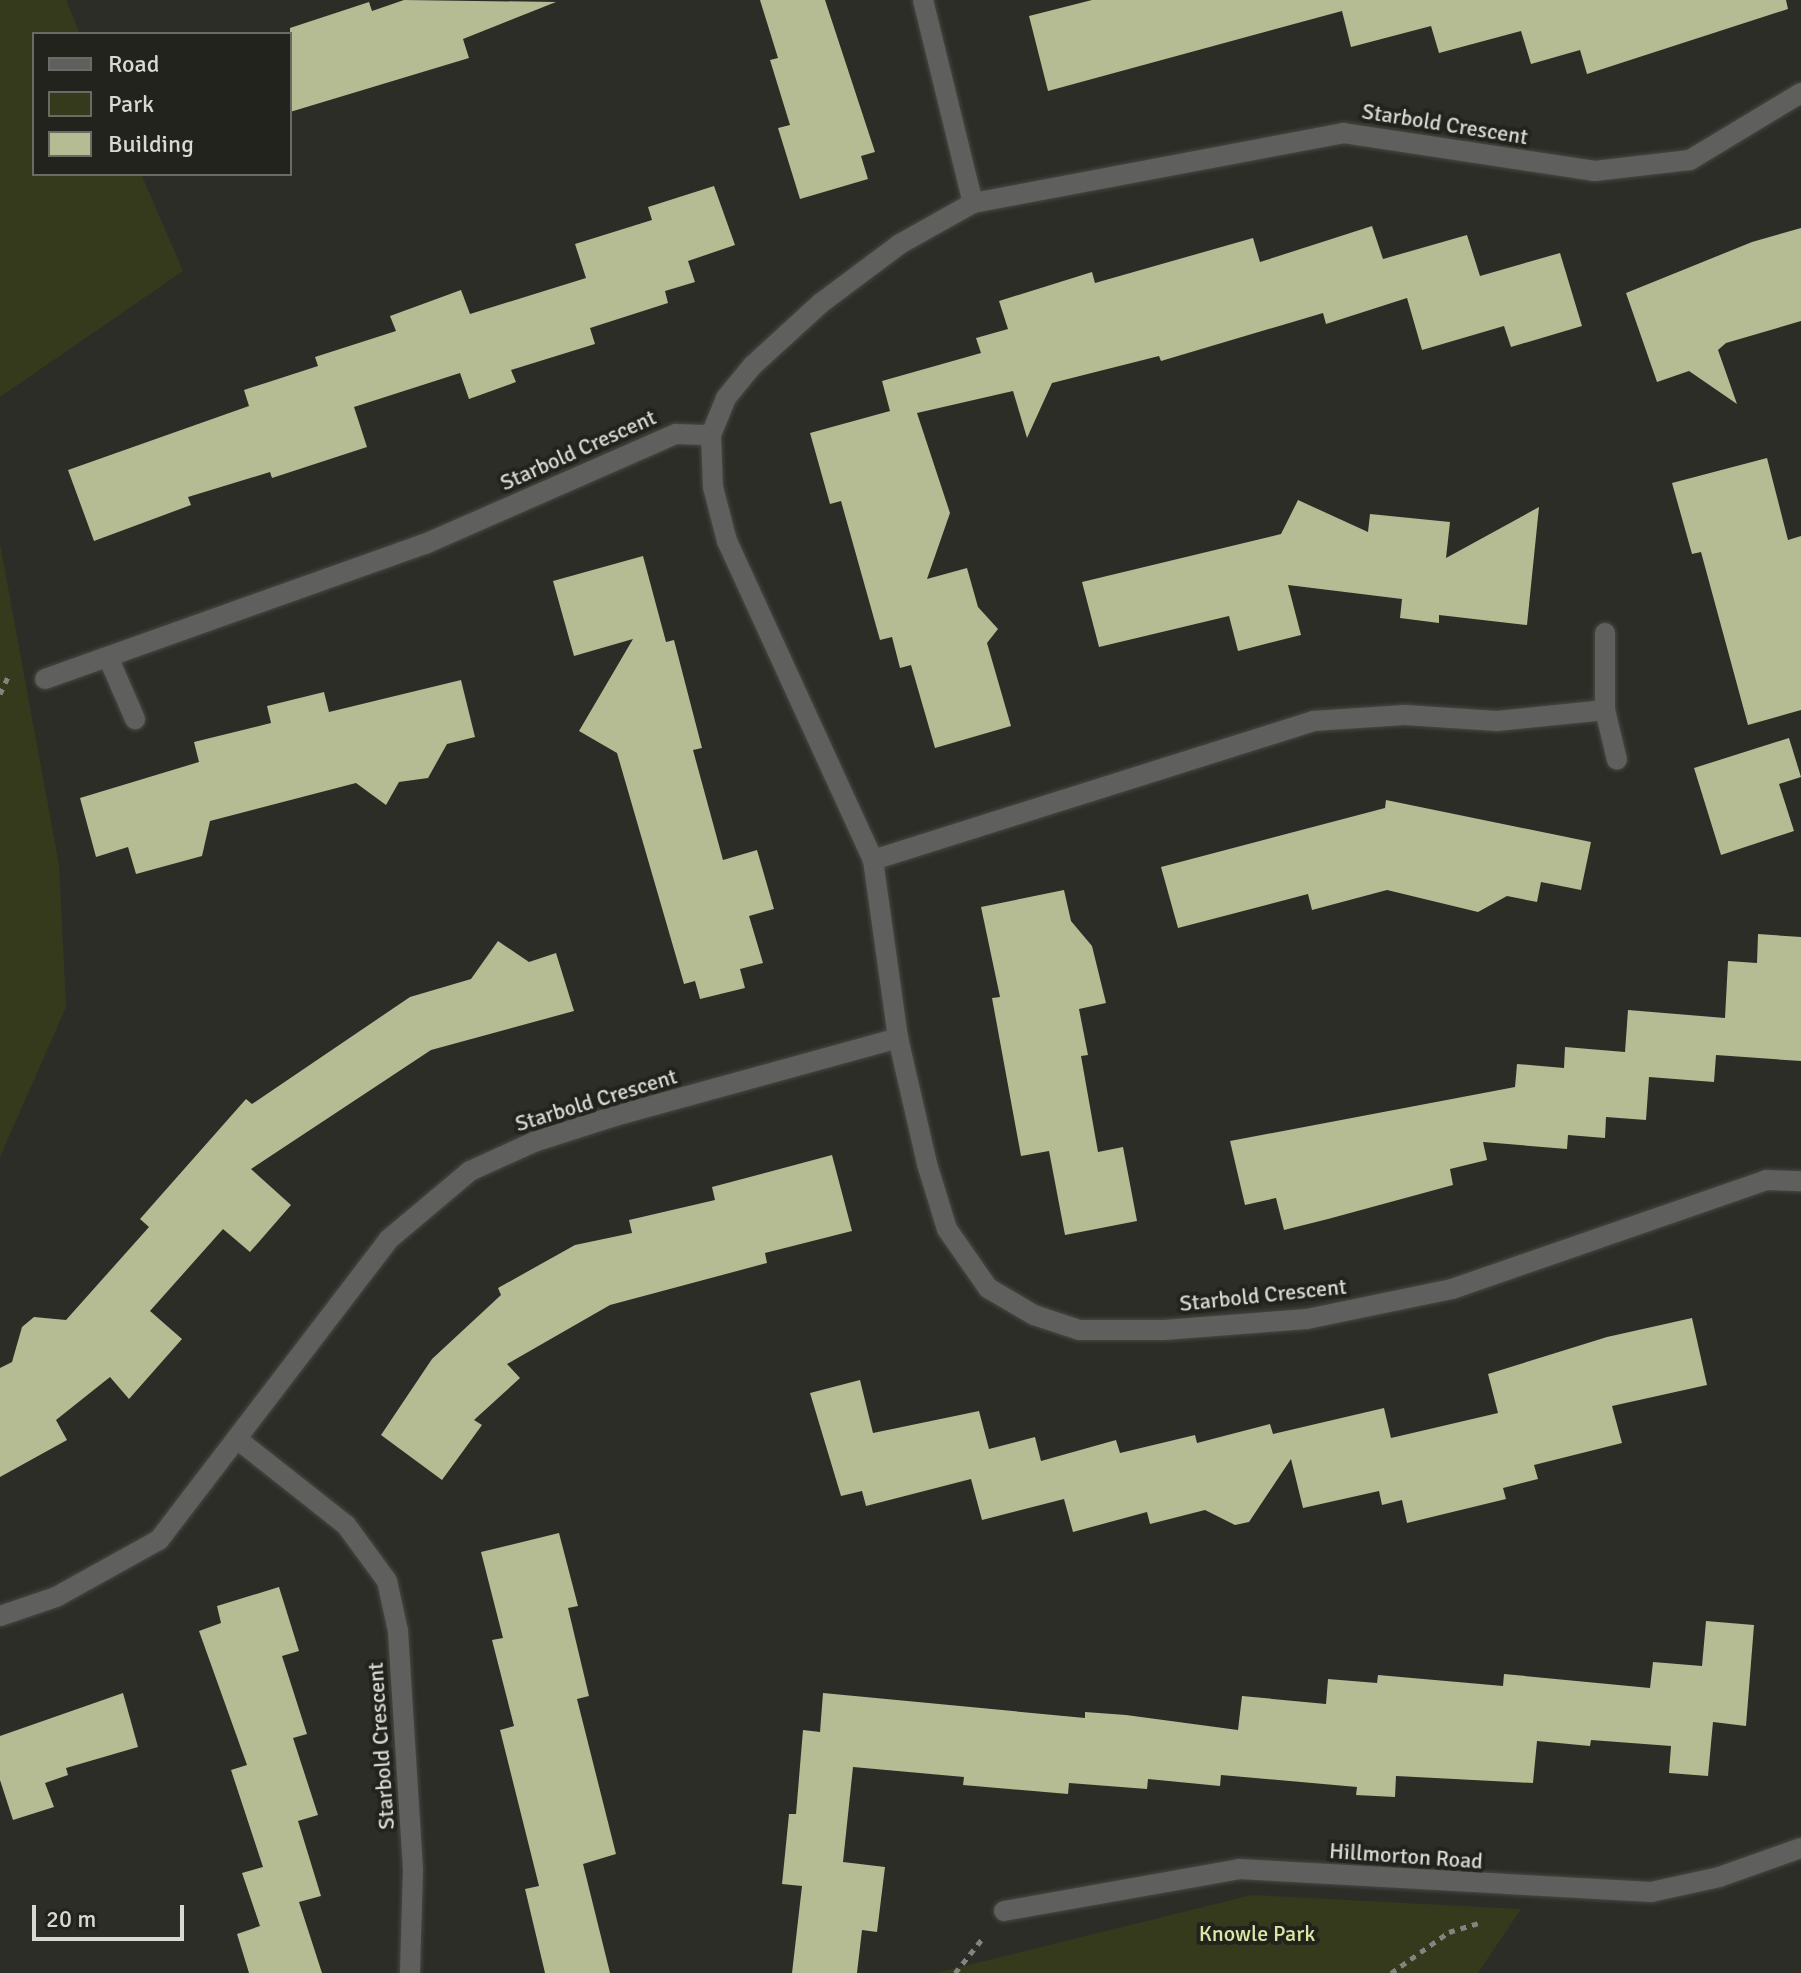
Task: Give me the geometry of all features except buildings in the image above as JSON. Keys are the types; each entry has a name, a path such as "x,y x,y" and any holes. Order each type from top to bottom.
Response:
{"street":[{"path":"923,0 973,203"},
{"name":"Starbold Crescent","path":"1801,93 1690,160 1595,171 1344,133 973,203 900,244 821,303 753,365 726,398 711,435 713,487 727,541 873,860 898,1038 947,1229 988,1288 1034,1315 1079,1330 1164,1330 1307,1319 1437,1292 1766,1180 1801,1181"},
{"name":"Starbold Crescent","path":"45,679 425,544 676,434 711,435"},
{"path":"1605,633 1605,710 1617,760"},
{"path":"108,657 135,719"},
{"path":"873,860 1313,721 1405,715 1497,721 1605,710"},
{"name":"Starbold Crescent","path":"0,1616 56,1597 159,1540 388,1240 470,1171 534,1142 898,1038"},
{"name":"Starbold Crescent","path":"237,1439 346,1525 387,1581 398,1631 413,1870 410,1973"},
{"name":"Hillmorton Road","path":"1004,1911 1239,1869 1651,1892 1719,1877 1801,1848"}],"path":[{"path":"1391,1973 1449,1932 1521,1909 1539,1887"}],"green space":[{"path":"0,0 66,0 79,32 32,32 32,176 142,176 183,271 0,397"},
{"path":"0,544 59,865 66,1007 0,1157"},
{"name":"Knowle Park","path":"1252,1895 1521,1909 1478,1973 936,1973"}]}
